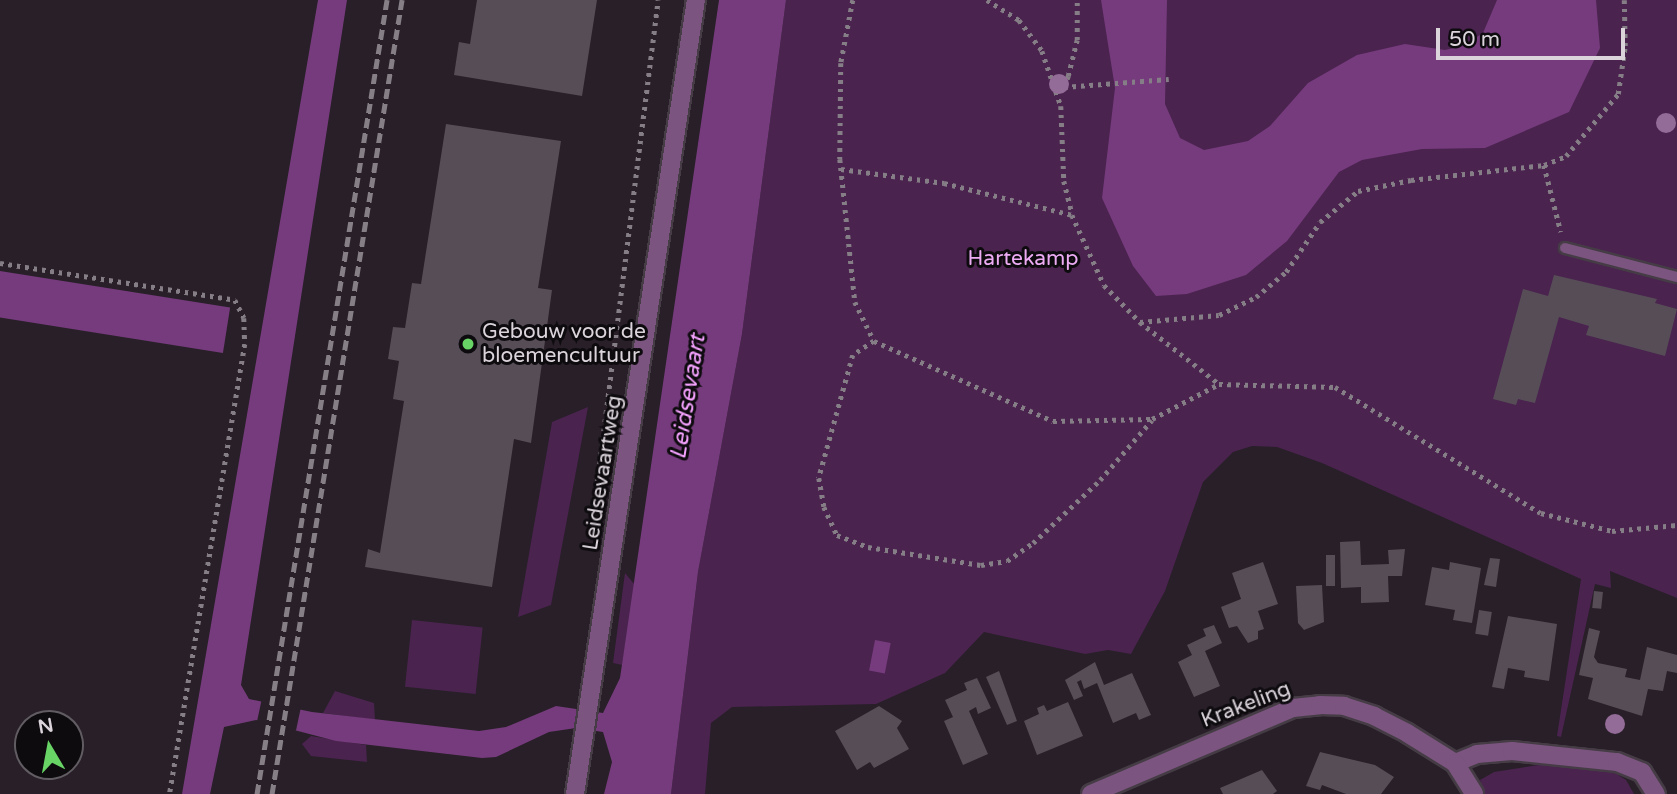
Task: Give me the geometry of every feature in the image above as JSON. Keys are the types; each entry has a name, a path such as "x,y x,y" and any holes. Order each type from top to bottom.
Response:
{"street":[{"name":"Leidsevaartweg","path":"575,794 586,745 696,0"},
{"name":"Krakeling","path":"1091,794 1293,708 1320,705 1344,706 1374,716 1455,763 1474,794"},
{"path":"1455,763 1477,754 1512,751 1604,760 1642,772 1656,794"}],"lane":[{"path":"1565,248 1677,277"}],"path":[{"name":"Leidsevaartweg","path":"592,525 658,0"},
{"path":"853,0 841,63 841,169 855,302 874,341 1053,421 1152,419"},
{"path":"987,0 1019,20 1042,51 1061,106 1064,181 1072,215 1104,285 1140,322 1219,384"},
{"path":"1064,87 1077,40 1077,0"},
{"path":"1140,322 1219,315 1256,297 1286,272 1320,222 1358,191 1411,180 1544,166 1566,156 1618,93 1625,46 1624,0"},
{"path":"1055,88 1169,79"},
{"path":"1544,166 1565,248"},
{"path":"841,169 944,183 1072,215"},
{"path":"0,263 235,300 244,318 245,344 170,794"},
{"path":"874,341 853,355 819,478 824,507 837,535 868,547 981,565 1007,561 1032,543 1100,480 1152,419 1219,384 1335,387 1541,513 1612,531 1677,525"}],"green space":[{"name":"Hartekamp","path":"786,0 1677,0 1677,598 1610,571 1611,588 1595,584 1561,737 1557,736 1581,579 1322,463 1277,447 1252,446 1233,452 1203,482 1165,591 1131,654 1108,650 1085,654 984,632 945,673 876,704 732,707 711,723 705,794 671,794 698,572 742,334"},
{"path":"588,407 551,605 518,617 552,422"},
{"path":"625,573 635,585 622,665 613,663"},
{"path":"412,620 483,627 476,694 405,687"},
{"path":"335,691 374,703 375,720 323,713"},
{"path":"311,736 366,745 367,762 311,756 302,744"},
{"path":"1545,764 1612,771 1626,780 1634,794 1484,794 1480,780 1494,772"}],"water":[{"name":"Leidsevaart","path":"318,0 347,0 241,685 249,699 312,712 479,731 506,727 556,706 603,713 620,678 719,0 786,0 742,334 698,572 671,794 604,794 612,762 603,732 576,728 549,732 496,757 482,758 336,741 256,720 224,727 210,794 182,794"},
{"path":"1101,0 1167,0 1165,104 1180,138 1204,150 1248,141 1270,126 1308,83 1357,55 1405,44 1445,50 1463,46 1483,33 1497,0 1596,0 1600,48 1569,112 1485,148 1422,149 1362,160 1339,172 1287,241 1246,275 1187,294 1156,296 1133,266 1102,198 1115,88"},
{"path":"0,271 230,307 223,353 0,318"},
{"path":"875,640 891,643 885,673 869,670"}],"pier":[{"path":"262,698 301,706 296,731 257,722"}],"building":[{"path":"477,0 597,0 582,96 454,75 459,42 470,44"},
{"name":"Gebouw voor de bloemencultuur","path":"446,124 561,141 538,288 552,290 531,443 514,439 492,587 365,567 368,549 380,553 404,401 393,399 399,361 388,359 393,327 405,328 412,283 421,284"},
{"path":"1554,275 1657,299 1655,303 1677,309 1665,356 1586,335 1589,326 1559,317 1535,403 1518,399 1516,405 1493,399 1523,289 1548,296"},
{"path":"1360,541 1361,565 1389,564 1388,550 1405,549 1402,576 1388,576 1389,602 1361,603 1361,587 1341,588 1340,542"},
{"path":"1326,555 1335,555 1335,586 1326,586"},
{"path":"1490,558 1500,559 1496,587 1484,585"},
{"path":"1263,562 1278,604 1258,611 1264,629 1258,631 1258,639 1248,643 1237,626 1229,628 1221,607 1241,599 1232,573"},
{"path":"1450,562 1481,568 1472,623 1453,620 1455,610 1425,605 1432,567 1449,570"},
{"path":"1322,585 1324,622 1304,630 1298,623 1296,586"},
{"path":"1594,591 1603,592 1601,609 1592,608"},
{"path":"1479,610 1492,612 1488,636 1475,634"},
{"path":"1508,616 1557,624 1549,681 1524,677 1525,671 1508,668 1504,689 1492,687"},
{"path":"1214,625 1222,643 1205,651 1220,686 1194,697 1178,662 1192,655 1187,645 1206,636 1203,629"},
{"path":"1589,628 1600,631 1594,657 1598,663 1627,669 1625,677 1640,680 1647,647 1677,655 1677,673 1667,671 1663,691 1648,689 1642,716 1588,699 1593,678 1579,675"},
{"path":"1095,662 1104,685 1132,673 1151,715 1139,720 1136,713 1113,723 1097,683 1084,689 1081,680 1077,682 1083,696 1074,700 1065,680"},
{"path":"999,671 1017,721 1007,725 986,677"},
{"path":"977,678 991,708 978,714 976,707 969,711 988,754 963,765 944,721 953,717 945,700 967,690 964,683"},
{"path":"1068,702 1083,736 1037,755 1024,721 1039,714 1037,708 1044,705 1047,711"},
{"path":"879,706 902,721 897,728 909,749 874,768 870,762 857,770 835,731"},
{"path":"1320,752 1375,765 1394,777 1381,794 1346,794 1322,785 1320,790 1306,786"},
{"path":"1262,770 1277,791 1273,794 1223,794 1220,788"}],"railway":[{"path":"257,794 387,0"},
{"path":"272,794 402,0"}],"place":[{"name":"Gebouw voor de bloemencultuur","path":"468,344"}]}
